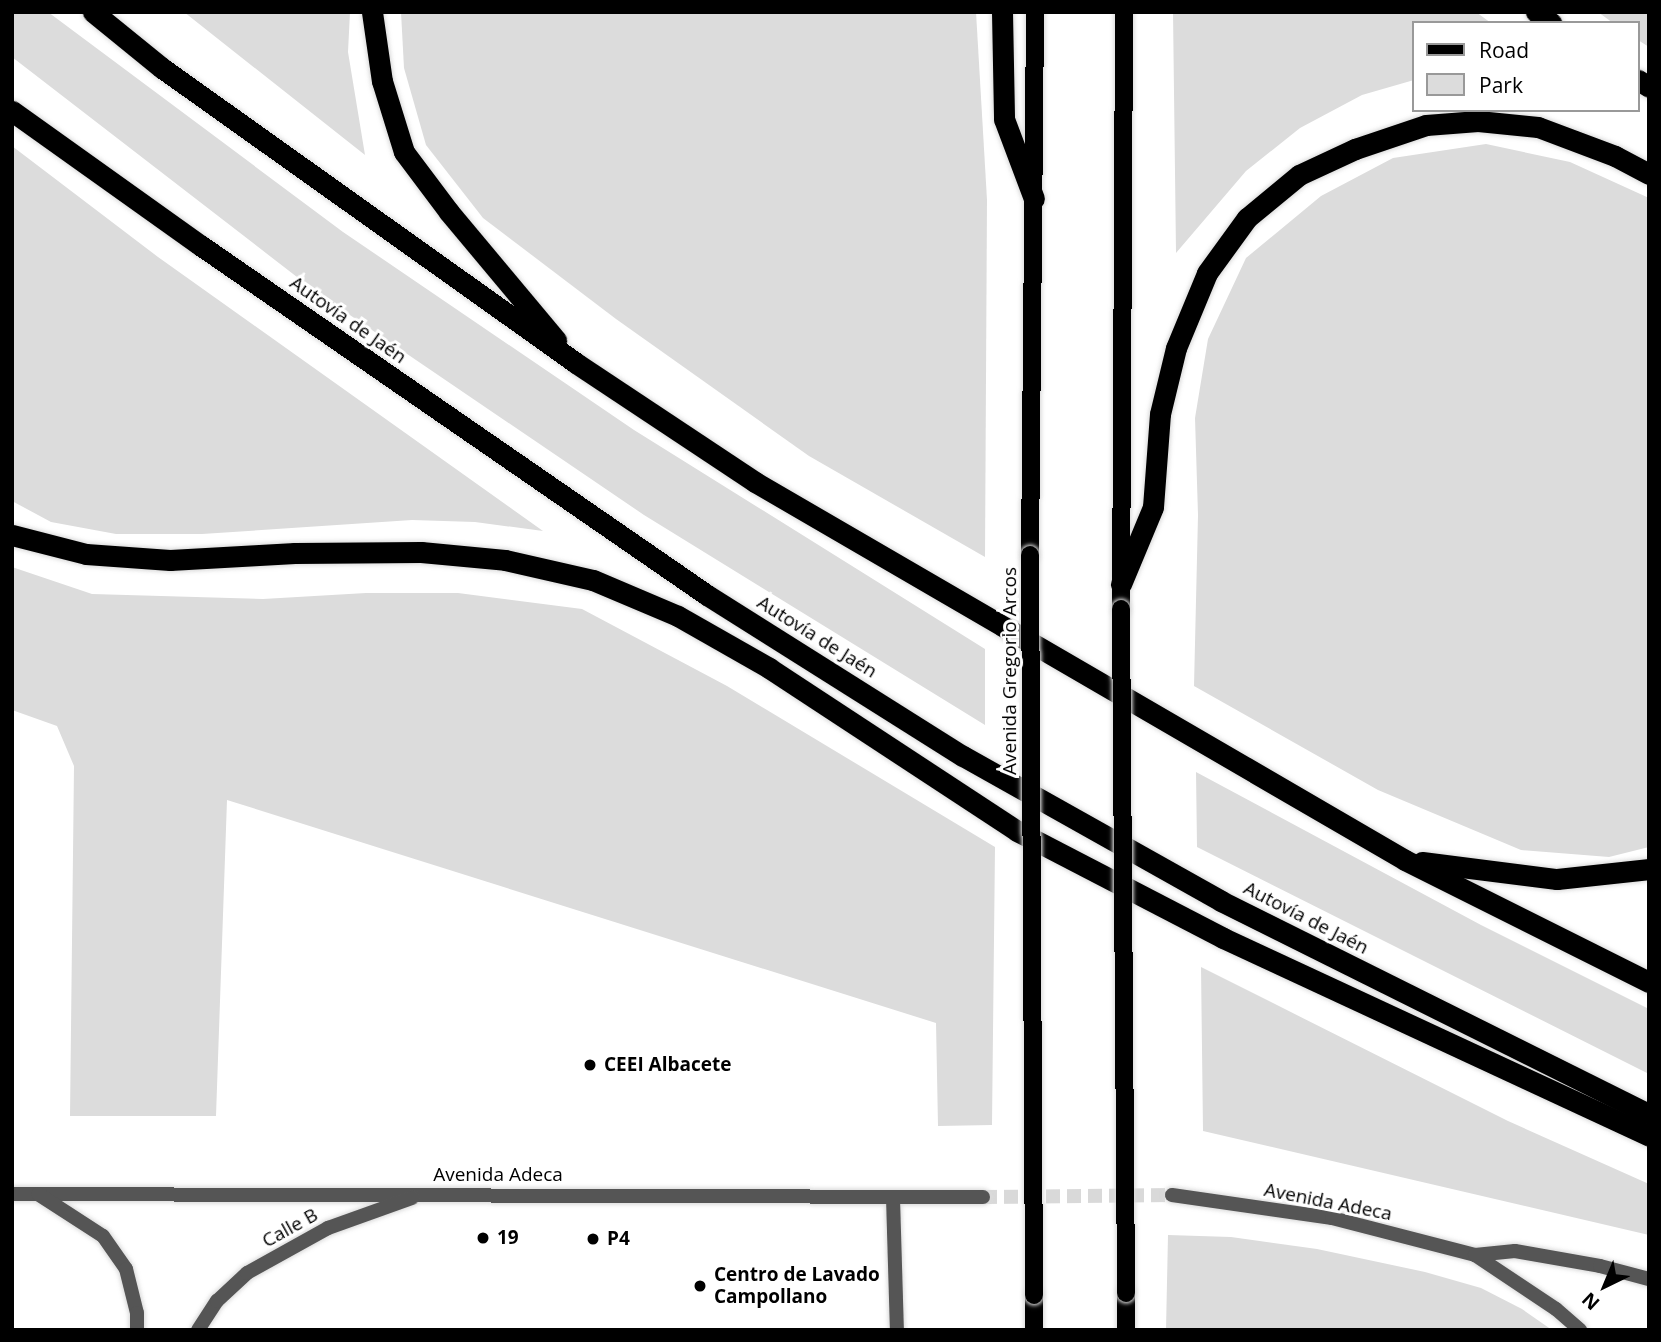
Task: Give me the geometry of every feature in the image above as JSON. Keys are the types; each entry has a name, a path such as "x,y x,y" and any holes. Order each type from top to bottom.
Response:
{"highway":[{"path":"93,12 162,68 576,363 755,482 1405,860 1649,982"},
{"path":"372,12 382,81 404,152 449,212 576,363"},
{"path":"1002,12 1004,119 1034,199"},
{"name":"Autovía de Jaén","path":"12,111 200,245 696,587 963,756 1221,901 1649,1114"},
{"path":"1121,584 1153,507 1160,414 1176,348 1207,273 1247,218 1299,175 1355,149 1426,125 1478,121 1538,127 1615,156 1649,174"},
{"path":"12,535 86,554 170,561 295,553 421,552 505,560 593,580 678,616 769,668 1017,831 1223,937 1649,1136"},
{"path":"1405,860 1557,879 1649,869"}],"main road":[{"name":"Avenida Gregorio Arcos","path":"1034,1330 1030,555 1035,12"},
{"path":"1124,12 1121,609 1126,1330"}],"street":[{"name":"Avenida Adeca","path":"17,1194 983,1197"},
{"path":"17,1194 38,1195 103,1236 126,1269 137,1313 137,1330"},
{"name":"Calle B","path":"198,1330 217,1301 247,1273 328,1228 423,1194"},
{"name":"Avenida Adeca","path":"1172,1195 1332,1218 1475,1255 1556,1309 1580,1330"},
{"path":"893,1198 897,1330"},
{"name":"Avenida Adeca","path":"1475,1255 1515,1251 1600,1266 1649,1279"}],"green space":[{"path":"12,12 48,12 343,232 634,430 985,649 985,725 644,515 319,294 12,57"},
{"path":"184,12 350,12 348,52 365,155"},
{"path":"401,12 976,12 987,200 985,557 809,456 616,319 483,218 426,145 404,68"},
{"path":"1173,12 1476,12 1488,21 1412,21 1412,81 1362,95 1300,128 1246,171 1176,253"},
{"path":"1598,12 1649,12 1649,47 1640,41 1640,21 1610,21"},
{"path":"1486,144 1570,162 1649,198 1649,847 1609,857 1521,850 1378,790 1194,686 1198,515 1195,418 1208,339 1246,258 1321,196 1393,158"},
{"path":"12,146 158,257 543,531 475,522 412,520 202,534 116,534 51,522 12,501"},
{"path":"12,567 92,594 263,599 366,593 458,593 582,609 727,686 995,847 992,1125 938,1126 936,1023 227,800 216,1116 70,1116 74,766 57,726 12,710"},
{"path":"1196,772 1481,925 1649,1009 1649,1074 1197,847"},
{"path":"1201,967 1508,1121 1649,1184 1649,1235 1203,1131"},
{"path":"1168,1235 1231,1237 1317,1249 1425,1272 1481,1288 1522,1309 1552,1330 1166,1330"}],"tunnel":[{"path":"983,1197 1172,1195"}],"place":[{"name":"CEEI Albacete","path":"590,1065"},
{"name":"19","path":"483,1238"},
{"name":"P4","path":"593,1239"},
{"name":"Centro de Lavado Campollano","path":"700,1286"}]}
